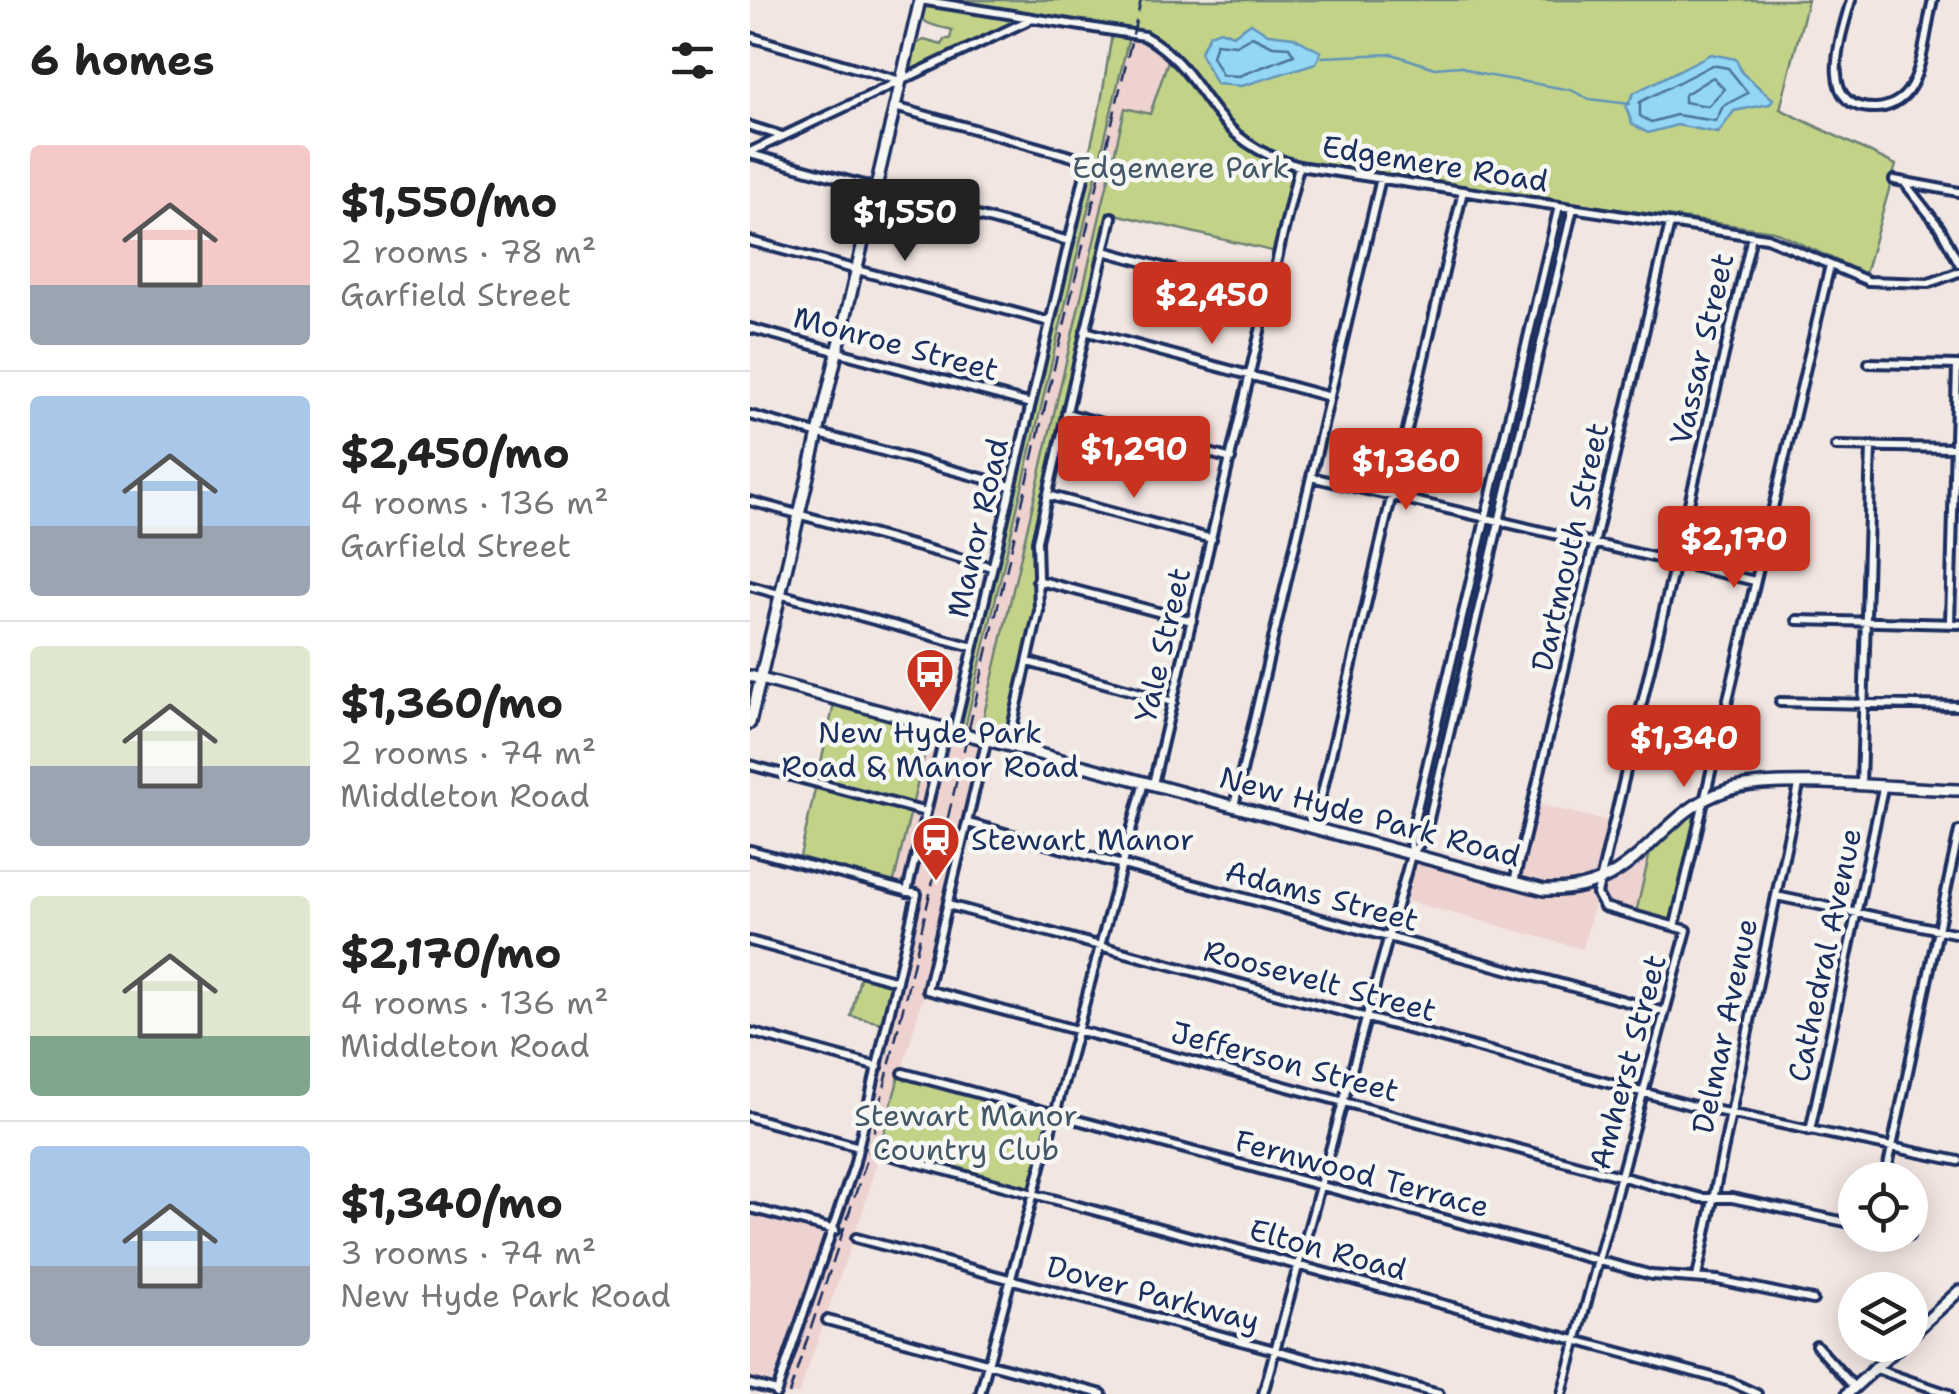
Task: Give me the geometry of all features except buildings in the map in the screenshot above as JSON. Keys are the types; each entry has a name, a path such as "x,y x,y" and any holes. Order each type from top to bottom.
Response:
{"main road":[{"path":"750,723 755,677 780,594 920,0"},
{"name":"New Hyde Park Road","path":"755,677 1411,855 1514,882 1566,890 1600,881 1634,862 1676,819 1703,801 1744,786 1959,790"},
{"path":"1928,1320 1959,1292"},
{"path":"1850,1391 1883,1362"}],"street":[{"name":"Edgemere Road","path":"920,0 1144,36 1166,52 1238,138 1264,155 1299,166 1752,236 1868,281 1929,282 1959,272"},
{"path":"1850,0 1835,72 1846,96 1869,108 1894,104 1910,89 1932,0"},
{"path":"750,153 1032,19"},
{"path":"750,37 901,81"},
{"name":"Manor Road","path":"895,108 1088,161 974,647 926,812 908,892 917,894 897,981"},
{"path":"750,126 783,136"},
{"path":"750,153 1069,241"},
{"name":"Yale Street","path":"980,1394 1123,865 1173,702 1299,166"},
{"path":"1234,806 1381,178"},
{"path":"1894,180 1959,192"},
{"path":"1904,182 1940,228 1959,263"},
{"path":"1314,828 1463,191"},
{"path":"1263,1394 1411,855 1410,838 1559,206"},
{"path":"1411,855 1425,836 1573,208"},
{"path":"1008,745 1039,611 1037,541 1112,217"},
{"name":"Dartmouth Street","path":"1514,882 1670,223"},
{"name":"Vassar Street","path":"1600,881 1752,236"},
{"path":"750,241 1050,322"},
{"path":"1104,252 1269,296"},
{"path":"1600,881 1598,902 1604,906 1675,925 1830,265"},
{"name":"Monroe Street","path":"750,328 1030,404"},
{"path":"1086,331 1330,398"},
{"path":"1797,620 1955,624 1954,448 1958,365 1869,363"},
{"path":"1066,413 1230,459"},
{"path":"750,415 1011,486"},
{"path":"1836,446 1954,448"},
{"path":"1861,787 1872,446"},
{"path":"1312,477 1755,581"},
{"path":"1047,495 1212,540"},
{"path":"750,501 992,567"},
{"path":"1037,580 1192,621"},
{"path":"750,586 974,647"},
{"path":"1028,662 1173,702"},
{"path":"1780,702 1959,706"},
{"path":"948,905 987,740"},
{"path":"750,765 926,812"},
{"name":"Delmar Avenue","path":"1697,1277 1799,785"},
{"name":"Cathedral Avenue","path":"1810,1131 1883,788"},
{"name":"Adams Street","path":"968,823 1665,1012"},
{"path":"1889,1162 1959,831"},
{"path":"750,850 908,892"},
{"path":"1776,896 1959,934"},
{"name":"Roosevelt Street","path":"948,905 1680,1102 1959,1162"},
{"name":"Jefferson Street","path":"948,905 927,990 1621,1176 1712,1198 1838,1221"},
{"name":"Amherst Street","path":"1562,1394 1687,930 1675,925"},
{"path":"750,941 897,981 835,1230 777,1393 750,1384"},
{"path":"750,1032 878,1067"},
{"name":"Fernwood Terrace","path":"902,1073 1652,1275 1697,1277 1813,1300"},
{"path":"750,1117 859,1146"},
{"name":"Elton Road","path":"885,1154 1731,1382 1757,1394"},
{"path":"750,1208 835,1230"},
{"name":"Dover Parkway","path":"856,1238 1438,1394"},
{"path":"827,1320 1102,1394"},
{"path":"1816,1346 1850,1391"},
{"path":"1876,1369 1948,1394"}],"shaded area":[{"path":"1132,21 1157,38 1170,55 1150,114 1125,109 979,735 986,738 925,989 863,1210 799,1394 783,1394 851,1192 922,893 893,885 932,723 963,732"},
{"path":"1531,803 1613,822 1600,882 1633,865 1651,848 1636,913 1594,904 1583,949 1400,899 1412,855 1513,879"},
{"path":"750,1208 835,1230 777,1391 750,1384"}],"green space":[{"name":"Edgemere Park","path":"1808,0 1780,109 1896,165 1865,274 1774,231 1297,165 1276,252 1111,213 1035,549 1039,608 1009,744 979,736 1125,108 1150,114 1170,55 1150,33 1131,28 964,732 955,730 1101,102 1113,28 1032,18 905,77 912,46 924,40 942,45 944,39 950,39 952,30 930,24 919,16 922,2"},
{"path":"1563,214 1566,219 1494,514 1491,509"},
{"path":"1490,528 1493,531 1416,844 1413,840"},
{"path":"834,704 930,731 893,885 799,861"},
{"path":"1700,805 1673,923 1636,913 1651,848"},
{"path":"861,973 900,984 890,1025 851,1016"},
{"name":"Stewart Manor Country Club","path":"899,1076 1052,1117 1032,1191 879,1150"}],"water":[{"path":"1251,23 1268,34 1293,37 1321,52 1316,63 1242,86 1216,84 1200,52 1210,34 1220,30 1233,35"},
{"path":"1711,54 1736,59 1742,73 1773,99 1770,104 1734,111 1718,133 1677,125 1648,133 1632,124 1626,107 1634,93"}],"waterway":[{"path":"1322,57 1392,54 1435,68 1460,66 1480,74 1571,90 1589,99 1630,104"}],"railway":[{"path":"789,1394 868,1156 1141,0"}],"place":[{"name":"New Hyde Park Road & Manor Road","path":"930,714"},
{"name":"Stewart Manor","path":"936,882"}]}
